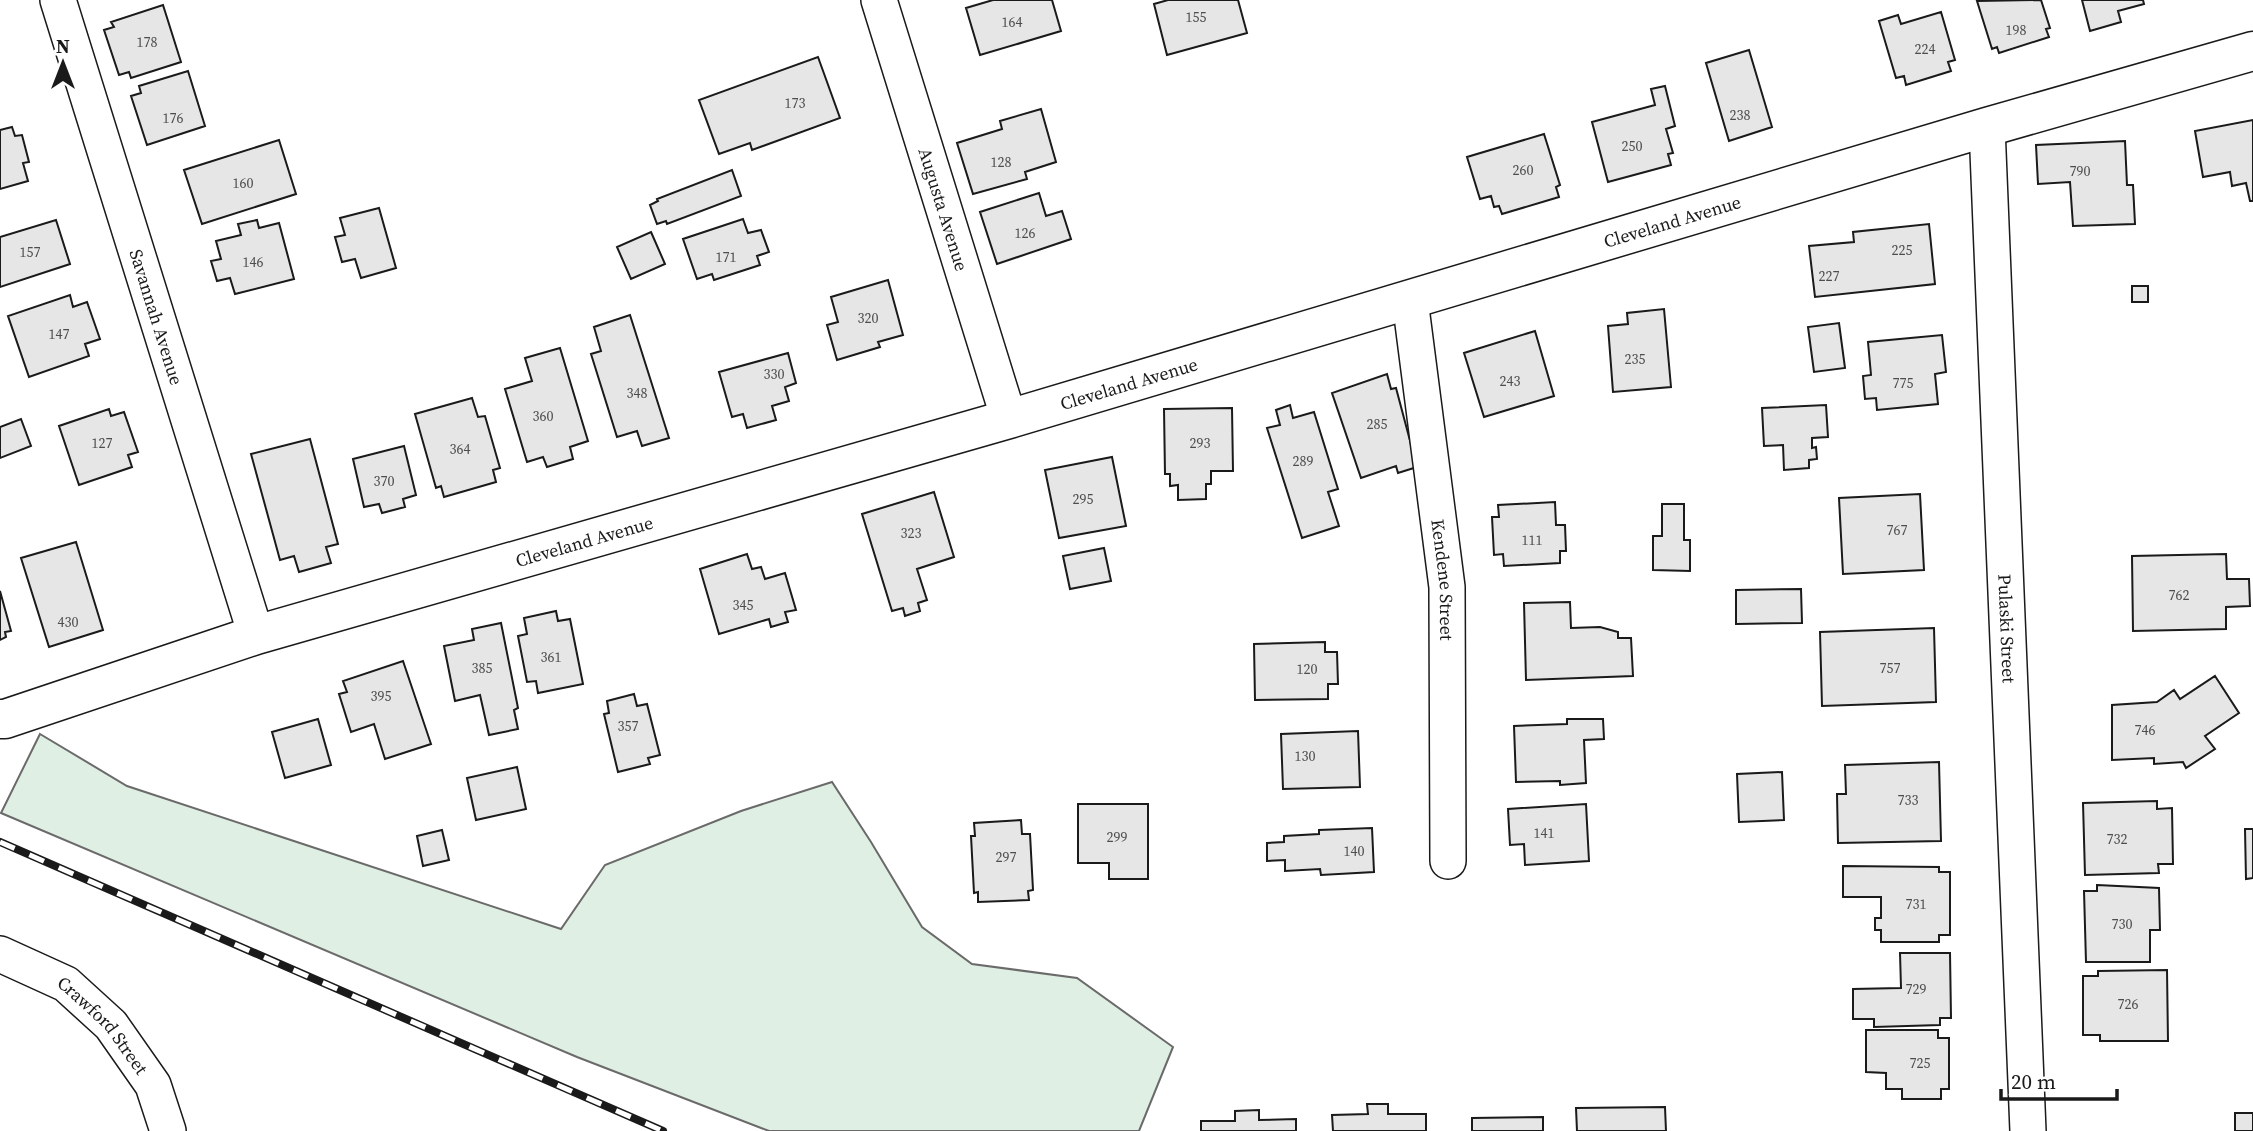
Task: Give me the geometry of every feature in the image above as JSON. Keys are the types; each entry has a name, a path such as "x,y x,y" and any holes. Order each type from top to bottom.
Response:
{"street":[{"name":"Savannah Avenue","path":"58,0 256,635"},
{"name":"Augusta Avenue","path":"879,0 1009,419"},
{"name":"Cleveland Avenue","path":"2,723 256,635 1009,419 1987,127 2253,51"},
{"name":"Pulaski Street","path":"1987,127 2028,1131"},
{"name":"Kendene Street","path":"1410,300 1447,587 1448,861"},
{"name":"Crawford Street","path":"0,954 66,984 111,1025 153,1085 168,1131"}],"green space":[{"path":"40,734 127,786 561,929 605,865 741,811 832,782 922,927 972,964 1077,978 1173,1047 1139,1131 769,1131 577,1057 1,813"}],"building":[{"path":"993,0 1052,0 1061,31 980,55 966,8"},
{"path":"1168,0 1238,0 1247,33 1167,55 1154,4"},
{"path":"2041,0 2050,28 2046,29 2049,37 1999,53 1997,47 1992,49 1977,1"},
{"path":"2082,0 2143,0 2144,4 2118,11 2121,22 2090,31"},
{"path":"163,5 181,62 131,78 129,72 119,75 104,30 114,27 111,22"},
{"path":"1941,12 1955,60 1948,62 1951,71 1906,85 1904,76 1896,78 1879,21 1898,15 1901,24"},
{"path":"1749,50 1772,127 1729,141 1706,63"},
{"path":"818,57 840,118 752,150 750,143 719,154 699,100"},
{"path":"188,71 205,126 147,145 131,96 141,93 139,86"},
{"path":"1665,86 1675,126 1666,129 1673,153 1668,154 1671,165 1608,182 1592,122 1655,105 1651,89"},
{"path":"1041,109 1056,162 1025,172 1027,179 973,194 957,143 1002,129 1000,121"},
{"path":"2253,120 2253,201 2250,201 2246,183 2232,186 2230,172 2203,177 2195,131"},
{"path":"12,127 15,136 22,135 29,162 23,163 28,181 0,189 0,130"},
{"path":"1544,134 1560,185 1556,187 1559,197 1502,214 1499,206 1494,207 1491,196 1480,199 1467,157"},
{"path":"279,140 296,194 202,224 184,170"},
{"path":"2125,141 2127,185 2133,185 2135,224 2073,226 2070,182 2038,184 2036,145"},
{"path":"732,170 741,196 667,224 666,221 657,224 650,205 658,201 657,199"},
{"path":"1039,193 1046,216 1062,211 1071,239 997,264 980,212"},
{"path":"379,208 396,268 361,278 355,259 342,262 335,237 345,235 340,218"},
{"path":"743,219 748,233 761,230 769,252 757,256 760,265 714,280 712,274 697,279 683,239"},
{"path":"56,220 70,264 0,287 0,237"},
{"path":"257,220 259,228 279,223 294,279 235,294 230,278 217,281 211,261 221,259 216,241 241,235 238,224"},
{"path":"1929,224 1935,284 1815,297 1809,246 1854,242 1853,232"},
{"path":"651,232 665,264 631,279 617,247"},
{"path":"888,280 903,335 878,342 880,347 837,360 827,325 838,322 831,297"},
{"path":"2132,286 2148,286 2148,302 2132,302"},
{"path":"70,295 73,307 87,302 100,339 85,344 89,356 29,377 8,316"},
{"path":"1664,309 1671,387 1613,392 1608,326 1628,324 1627,313"},
{"path":"630,315 669,438 642,446 637,431 617,437 591,354 601,351 594,327"},
{"path":"1839,323 1845,368 1814,372 1808,327"},
{"path":"1535,331 1554,396 1484,417 1464,353"},
{"path":"1942,335 1946,372 1935,374 1938,404 1877,410 1876,398 1865,399 1863,376 1871,375 1868,342"},
{"path":"560,348 588,441 570,447 573,459 547,467 543,457 527,462 505,389 532,381 525,358"},
{"path":"788,353 796,383 785,387 789,401 772,406 776,420 747,428 743,414 732,417 719,372"},
{"path":"1387,374 1391,389 1396,388 1417,467 1398,473 1396,466 1361,478 1332,393"},
{"path":"472,398 478,417 485,416 500,468 493,470 496,482 444,497 441,486 436,488 415,414"},
{"path":"1290,405 1293,418 1314,412 1338,489 1328,492 1339,526 1302,538 1267,428 1280,425 1276,410"},
{"path":"1826,405 1828,437 1812,438 1812,448 1816,447 1817,459 1809,460 1809,468 1784,470 1783,445 1764,446 1762,408"},
{"path":"1232,408 1233,471 1211,471 1211,484 1206,484 1206,499 1178,500 1178,485 1170,486 1170,474 1165,474 1164,409"},
{"path":"109,409 111,416 124,412 138,452 128,455 132,467 79,485 59,426"},
{"path":"21,419 31,446 0,458 0,427"},
{"path":"310,439 338,544 326,547 331,563 299,572 294,556 280,560 251,454"},
{"path":"404,446 416,495 403,499 405,507 382,513 379,504 364,507 353,459"},
{"path":"1112,457 1126,526 1059,538 1045,470"},
{"path":"934,492 954,557 917,569 927,600 918,603 920,611 905,616 903,608 892,611 862,514"},
{"path":"1920,494 1924,570 1843,574 1839,498"},
{"path":"1555,502 1556,525 1565,525 1566,551 1560,551 1560,563 1504,566 1503,554 1494,555 1492,517 1499,517 1498,505"},
{"path":"1662,504 1684,504 1684,540 1690,540 1690,571 1653,570 1653,536 1662,536"},
{"path":"76,542 103,630 49,647 21,558"},
{"path":"1104,548 1111,581 1070,589 1063,556"},
{"path":"747,554 752,569 761,567 765,579 785,573 796,610 785,612 788,622 771,627 769,619 719,634 700,569"},
{"path":"2226,554 2227,579 2249,579 2250,606 2226,607 2226,629 2133,631 2132,556"},
{"path":"1801,589 1802,623 1736,624 1736,590"},
{"path":"0,591 11,631 5,632 6,637 0,640"},
{"path":"1570,602 1571,628 1600,627 1618,632 1618,638 1631,638 1633,676 1526,680 1524,603"},
{"path":"556,611 558,621 570,619 583,684 538,693 536,681 527,682 518,636 527,634 524,618"},
{"path":"501,623 518,708 514,710 518,729 489,735 480,695 455,701 444,646 474,640 472,629"},
{"path":"1934,628 1936,702 1822,706 1820,632"},
{"path":"1325,642 1325,652 1337,652 1338,684 1328,684 1328,699 1255,700 1254,644"},
{"path":"403,661 431,744 385,759 374,724 351,732 339,694 347,692 343,681"},
{"path":"2215,676 2239,713 2205,736 2215,749 2186,768 2183,762 2154,764 2154,758 2112,760 2112,705 2157,702 2174,690 2180,699"},
{"path":"634,694 637,706 647,704 660,755 648,758 650,764 618,772 604,714 609,713 607,701"},
{"path":"318,719 331,765 285,778 272,732"},
{"path":"1567,719 1603,719 1604,739 1584,740 1586,783 1560,785 1560,781 1516,782 1514,726 1567,724"},
{"path":"1358,731 1360,787 1283,789 1281,734"},
{"path":"1939,762 1941,841 1838,843 1837,794 1846,794 1845,765"},
{"path":"517,767 526,809 476,820 467,778"},
{"path":"1782,772 1784,820 1739,822 1737,774"},
{"path":"2157,801 2157,809 2172,808 2173,864 2158,864 2159,873 2085,875 2083,803"},
{"path":"1078,804 1148,804 1148,879 1109,879 1109,863 1078,863"},
{"path":"1586,804 1589,861 1525,865 1524,844 1510,845 1508,809"},
{"path":"1021,820 1022,834 1030,834 1033,890 1028,891 1029,900 978,902 978,892 974,893 971,836 975,836 974,823"},
{"path":"1372,828 1374,872 1321,875 1320,869 1285,871 1285,860 1267,861 1267,843 1284,842 1284,836 1319,834 1319,830"},
{"path":"2245,829 2253,829 2253,878 2246,879"},
{"path":"442,830 449,860 423,866 417,836"},
{"path":"1843,866 1939,867 1939,872 1950,872 1950,935 1939,935 1939,942 1881,942 1881,930 1875,930 1875,918 1881,918 1881,897 1843,897"},
{"path":"2097,885 2159,888 2160,930 2150,930 2150,962 2086,962 2084,891 2097,891"},
{"path":"1900,953 1950,953 1951,1018 1940,1018 1940,1025 1874,1027 1874,1019 1853,1019 1853,989 1901,988"},
{"path":"2167,970 2168,1041 2100,1041 2100,1035 2083,1035 2083,976 2098,976 2098,971"},
{"path":"1866,1030 1938,1030 1938,1038 1949,1038 1949,1089 1941,1089 1941,1099 1902,1099 1902,1089 1886,1089 1886,1073 1866,1072"},
{"path":"1367,1104 1388,1104 1388,1114 1426,1114 1426,1131 1333,1131 1332,1115 1368,1114"},
{"path":"1665,1107 1666,1131 1577,1131 1576,1108"},
{"path":"1259,1110 1259,1120 1296,1119 1296,1131 1201,1131 1201,1121 1235,1121 1235,1111"},
{"path":"2235,1113 2253,1113 2253,1131 2235,1131"},
{"path":"1543,1117 1543,1131 1472,1131 1472,1118"}],"railway":[{"path":"0,842 663,1131"}]}
